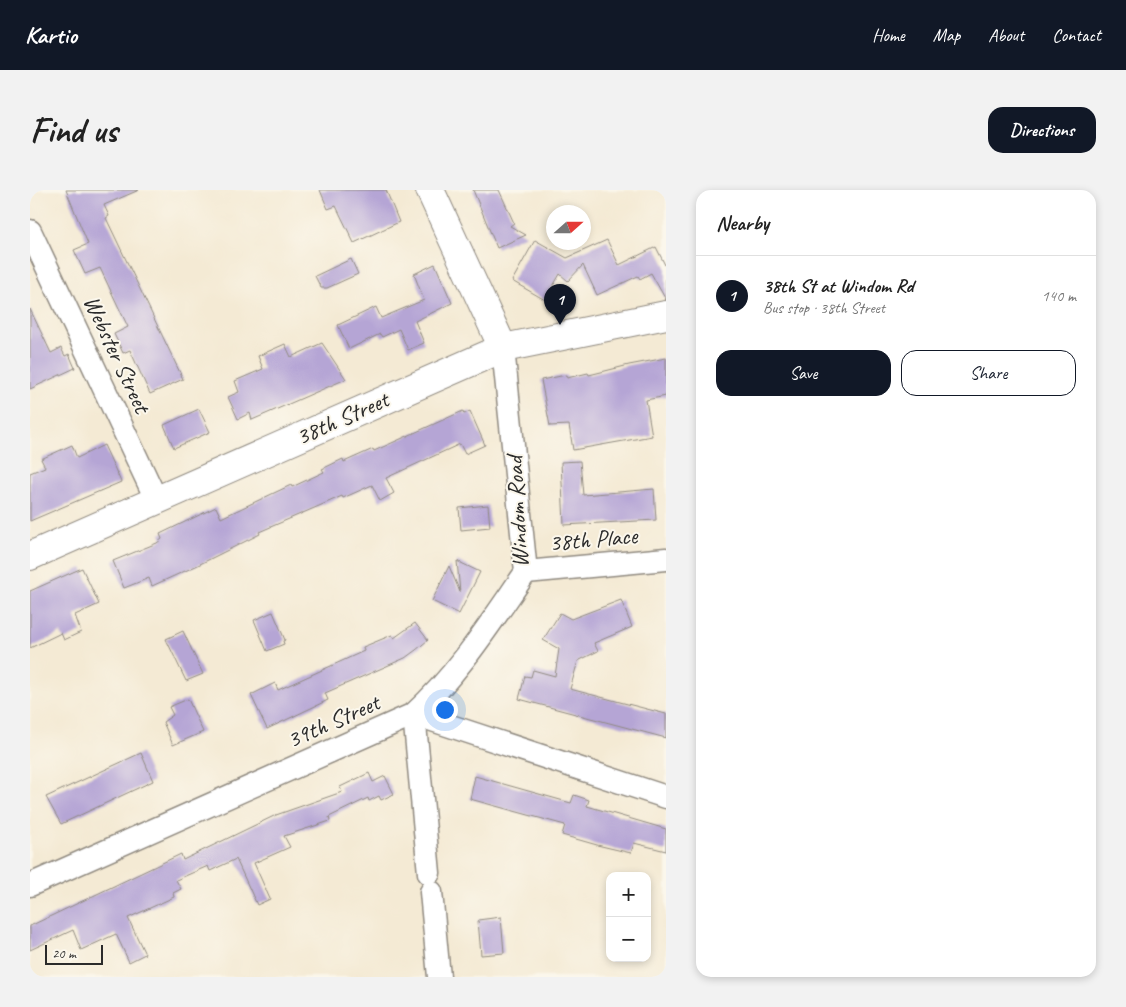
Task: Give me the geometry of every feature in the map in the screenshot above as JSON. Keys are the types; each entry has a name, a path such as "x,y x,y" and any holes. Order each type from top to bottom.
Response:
{"main road":[{"name":"Windom Road","path":"430,190 503,348"},
{"name":"38th Street","path":"30,556 503,348 666,314"}],"street":[{"name":"Webster Street","path":"30,231 156,499"},
{"name":"Windom Road","path":"414,714 444,684 473,648 526,572 503,348"},
{"name":"38th Place","path":"526,572 666,559"},
{"name":"39th Street","path":"30,885 414,714 666,797"},
{"path":"414,714 439,977"}],"building":[{"path":"66,190 139,190 104,205 109,216 106,218 183,379 150,394 130,350 123,353 114,334 128,327 100,268 85,274 74,250 88,244"},
{"path":"320,190 386,190 399,222 354,243 336,206 328,209"},
{"path":"473,190 499,190 514,223 510,226 526,235 497,248"},
{"path":"535,240 546,246 546,250 553,250 567,258 585,250 591,250 591,247 607,240 619,265 656,247 666,267 666,300 651,273 640,279 638,276 597,295 583,265 568,281 560,274 545,300 512,281"},
{"path":"351,259 358,274 327,288 321,288 315,276"},
{"path":"435,264 452,303 415,321 424,343 408,350 399,329 382,337 380,334 349,349 338,325 376,307 381,318 424,300 414,274"},
{"path":"30,309 51,353 61,348 65,356 69,354 75,368 30,389"},
{"path":"322,343 346,379 252,420 250,413 238,419 228,397 239,392 235,381 263,369 258,356 285,344 291,357"},
{"path":"666,358 666,396 646,400 652,436 573,450 569,425 550,426 541,380 566,375 567,378 588,373 589,375"},
{"path":"199,409 210,432 174,448 164,425"},
{"path":"463,411 464,414 470,411 485,445 465,454 460,444 386,478 394,493 380,501 372,485 259,532 260,534 152,586 149,578 124,588 113,561 157,543 162,539 160,534 216,507 221,518 291,485 292,487 324,472 322,469 343,459 344,462 373,449 374,451"},
{"path":"72,445 77,458 104,445 121,482 30,521 30,473 45,467 41,459"},
{"path":"580,461 583,495 654,489 656,520 564,525 561,462"},
{"path":"488,505 490,527 461,530 459,508"},
{"path":"457,561 480,572 459,614 432,601 449,566 460,592"},
{"path":"82,568 99,604 75,615 81,632 64,640 61,633 30,648 30,591"},
{"path":"621,600 632,627 594,643 598,651 578,661 570,689 666,714 666,738 519,699 525,676 531,677 533,670 555,676 559,649 543,640 560,613 571,619"},
{"path":"273,612 285,640 283,641 284,644 267,651 254,620"},
{"path":"415,623 428,640 405,658 325,693 328,700 267,729 251,695 275,683 278,690 364,651 363,647 392,635 394,638"},
{"path":"183,631 203,674 186,681 166,639"},
{"path":"188,699 203,732 173,745 163,722 173,715 169,707"},
{"path":"141,753 153,781 61,824 46,797"},
{"path":"369,773 373,782 385,776 394,794 381,800 379,796 369,801 368,798 329,817 330,821 284,836 290,847 254,863 270,899 257,905 236,859 210,871 208,866 176,880 181,889 173,893 174,897 128,918 145,954 129,962 116,934 81,950 73,930 30,950 30,926 181,854 183,860 276,815 342,792 340,787"},
{"path":"475,776 571,803 574,795 589,800 587,806 666,829 666,851 634,843 631,853 597,845 562,835 565,825 470,799"},
{"path":"501,917 504,953 481,955 478,920"}],"place":[{"name":"38th St at Windom Rd","path":"560,325"}]}
